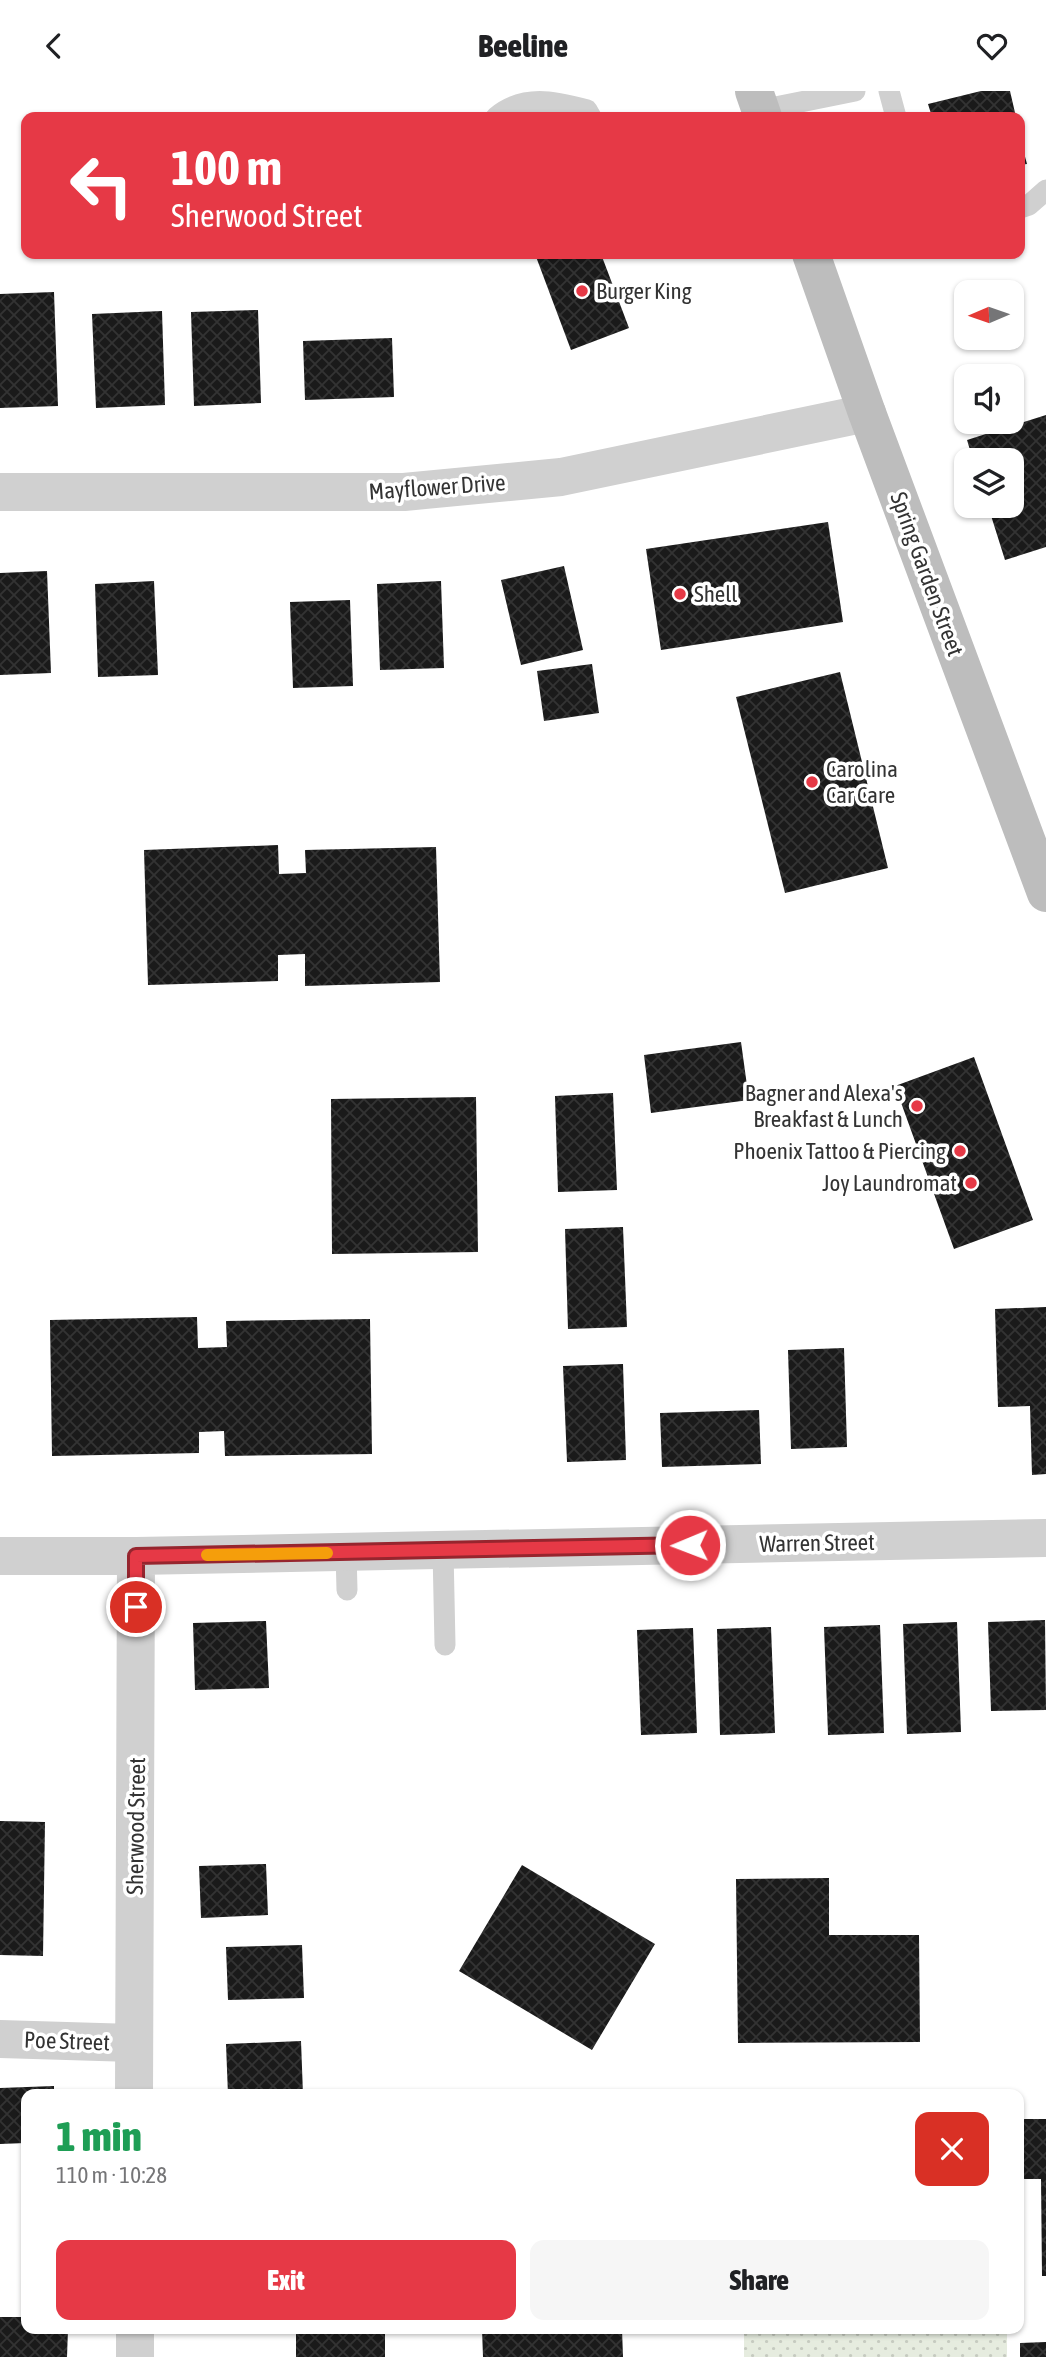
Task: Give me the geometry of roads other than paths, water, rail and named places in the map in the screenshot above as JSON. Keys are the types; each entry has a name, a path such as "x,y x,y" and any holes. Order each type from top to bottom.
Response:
{"main road":[{"name":"Spring Garden Street","path":"815,259 867,413 1046,893"}],"street":[{"name":"Mayflower Drive","path":"0,492 404,492 561,477 867,413"},
{"name":"Warren Street","path":"0,1556 136,1556 1046,1538"},
{"name":"Sherwood Street","path":"134,2089 136,1556"},
{"name":"Poe Street","path":"0,2039 134,2043"},
{"path":"135,2334 135,2357"}],"lane":[{"path":"759,106 855,91"},
{"path":"889,91 895,112"},
{"path":"502,112 506,108 547,100 588,112"},
{"path":"1025,206 1046,190"},
{"path":"443,1550 445,1645"},
{"path":"346,1552 346,1590"}],"place":[{"name":"Burger King","path":"582,291"},
{"name":"Shell","path":"680,594"},
{"name":"Carolina Car Care","path":"812,782"},
{"name":"Bagner and Alexa's Breakfast & Lunch","path":"917,1106"},
{"name":"Phoenix Tattoo & Piercing","path":"960,1151"},
{"name":"Joy Laundromat","path":"971,1183"}]}
